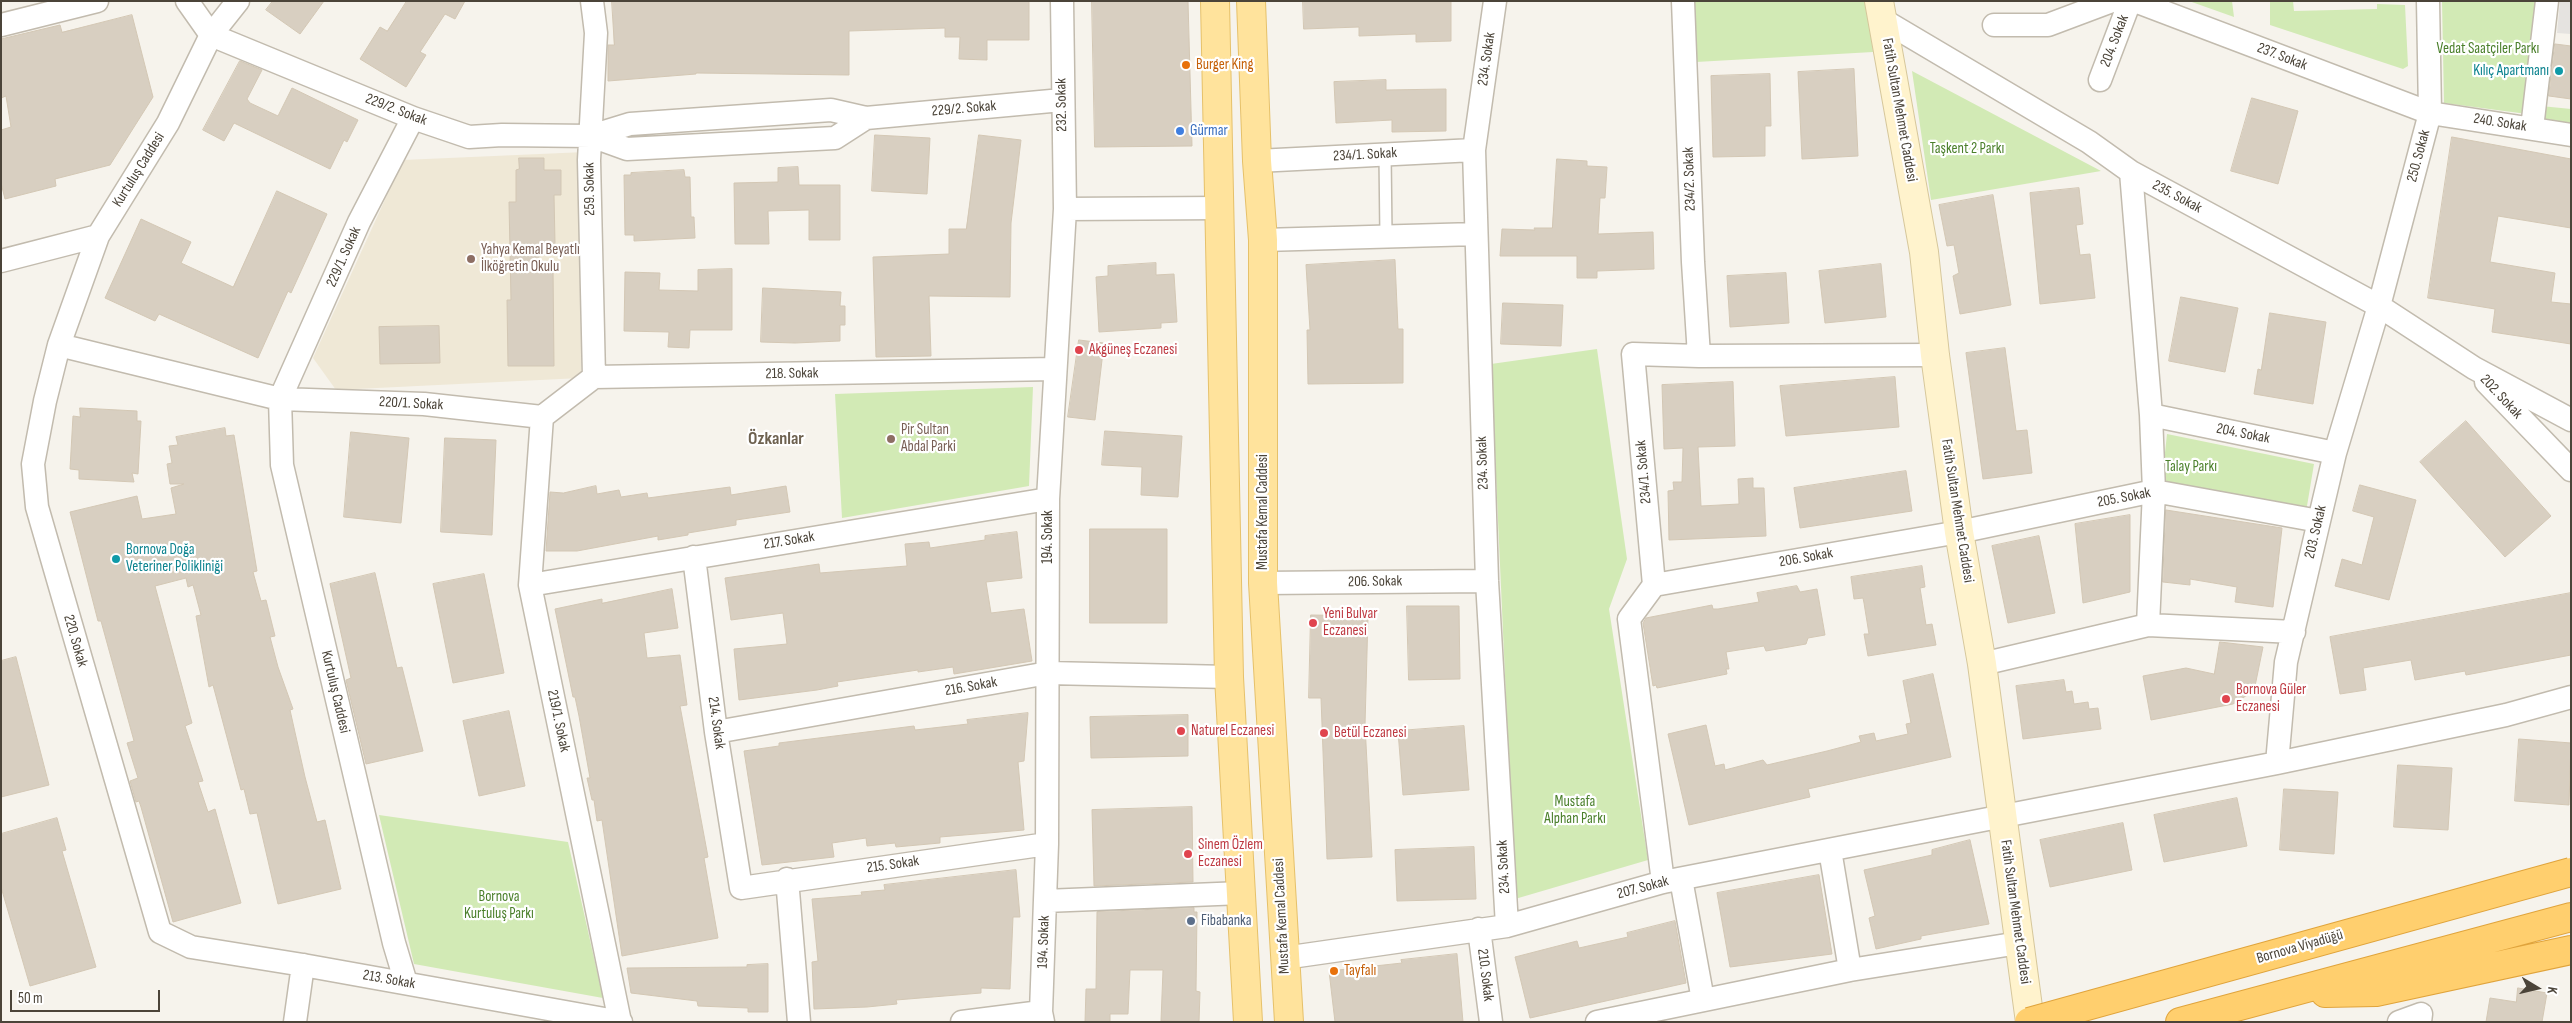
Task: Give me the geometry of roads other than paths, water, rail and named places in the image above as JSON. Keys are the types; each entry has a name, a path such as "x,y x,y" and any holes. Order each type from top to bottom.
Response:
{"highway":[{"name":"Bornova Viyadüğü","path":"2029,1022 2569,872"},
{"path":"2180,1022 2571,917"},
{"path":"2281,994 2376,992 2571,950"}],"main road":[{"path":"1215,1 1221,208 1229,677 1248,1022"},
{"name":"Mustafa Kemal Caddesi","path":"1251,1 1256,161 1263,240 1263,583 1289,1022"},
{"name":"Fatih Sultan Mehmet Caddesi","path":"1881,10 1924,252 1935,355 1959,532 1982,664 2029,1022"}],"street":[{"path":"1,25 97,1"},
{"path":"186,1 210,35"},
{"name":"Kurtuluş Caddesi","path":"59,345 98,236 168,122 210,35 238,1"},
{"name":"259. Sokak","path":"592,1 596,33 589,160 594,377"},
{"name":"232. Sokak","path":"1062,1 1065,209"},
{"name":"234. Sokak","path":"1495,1 1474,150 1486,581 1507,926"},
{"name":"234/2. Sokak","path":"1683,1 1693,262 1699,356"},
{"path":"1994,25 2048,25 2112,1"},
{"name":"204. Sokak","path":"2100,80 2130,1"},
{"name":"237. Sokak","path":"2135,1 2430,112"},
{"name":"250. Sokak","path":"2379,306 2430,112 2428,1"},
{"path":"2532,128 2547,1"},
{"name":"235. Sokak","path":"1881,10 2082,138 2131,172 2379,306 2474,368"},
{"name":"229/2. Sokak","path":"210,35 412,118 470,137 502,134 591,136 627,149 835,138 866,118 1062,100"},
{"name":"240. Sokak","path":"2430,112 2571,135"},
{"name":"229/1. Sokak","path":"280,399 359,222 412,118"},
{"name":"234/1. Sokak","path":"1256,161 1474,150"},
{"path":"2131,172 2151,415 2154,491 2148,625"},
{"path":"1065,209 1221,208"},
{"name":"194. Sokak","path":"1042,1017 1047,844 1048,499 1065,209"},
{"path":"1263,240 1476,234"},
{"path":"1,261 98,236"},
{"name":"203. Sokak","path":"2277,763 2286,662 2335,453 2379,306"},
{"name":"220/1. Sokak","path":"59,345 280,399 424,404 542,416"},
{"name":"220. Sokak","path":"59,345 33,464 37,507 160,932"},
{"name":"234/1. Sokak","path":"1654,585 1633,354 1699,356 1935,355"},
{"name":"202. Sokak","path":"2474,368 2571,420"},
{"name":"202. Sokak","path":"2474,368 2568,470"},
{"name":"218. Sokak","path":"594,377 1055,369"},
{"path":"542,416 594,377"},
{"name":"Kurtuluş Caddesi","path":"280,399 282,465 394,943 406,983"},
{"name":"204. Sokak","path":"2151,415 2335,453"},
{"name":"219/1. Sokak","path":"542,416 530,585 620,1022"},
{"name":"205. Sokak","path":"1959,532 2154,491 2318,521"},
{"name":"217. Sokak","path":"530,585 1048,499"},
{"name":"206. Sokak","path":"1654,585 1959,532"},
{"name":"214. Sokak","path":"694,557 716,732 741,888"},
{"name":"206. Sokak","path":"1263,583 1486,581"},
{"path":"1654,585 1629,619 1672,880 1703,1000"},
{"path":"1982,664 2148,625 2294,632"},
{"name":"216. Sokak","path":"716,732 1048,673 1229,677"},
{"name":"207. Sokak","path":"1284,958 1507,926 1672,880 2277,763 2506,715 2571,697"},
{"name":"215. Sokak","path":"741,888 1047,844"},
{"path":"1830,850 1850,970"},
{"path":"787,880 799,1022"},
{"path":"1045,901 1242,893"},
{"name":"210. Sokak","path":"1479,929 1491,1022"},
{"name":"213. Sokak","path":"160,932 191,947 406,983 620,1022"},
{"path":"1597,1022 1850,970 2019,943"},
{"path":"294,1022 303,965"},
{"path":"2399,1022 2421,1014 2420,1022"},
{"path":"962,1022 1042,1017"}],"lane":[{"path":"1385,154 1386,236"}],"place":[{"name":"Burger King","path":"1186,65"},
{"name":"Kılıç Apartmanı","path":"2559,71"},
{"name":"Gürmar","path":"1180,131"},
{"name":"Yahya Kemal Beyatlı İlköğretin Okulu","path":"471,259"},
{"name":"Akgüneş Eczanesi","path":"1079,350"},
{"name":"Pir Sultan Abdal Parki","path":"891,439"},
{"name":"Bornova Doğa Veteriner Polikliniği","path":"116,559"},
{"name":"Yeni Bulvar Eczanesi","path":"1313,623"},
{"name":"Bornova Güler Eczanesi","path":"2226,699"},
{"name":"Naturel Eczanesi","path":"1181,731"},
{"name":"Betül Eczanesi","path":"1324,733"},
{"name":"Sinem Özlem Eczanesi","path":"1188,854"},
{"name":"Fibabanka","path":"1191,921"},
{"name":"Tayfalı","path":"1334,971"}],"district":[{"name":"Özkanlar","path":"776,439"}],"park label":[{"name":"Vedat Saatçiler Parkı","path":"2488,49"},
{"name":"Taşkent 2 Parkı","path":"1967,149"},
{"name":"Talay Parkı","path":"2191,467"},
{"name":"Mustafa Alphan Parkı","path":"1575,810"},
{"name":"Bornova Kurtuluş Parkı","path":"499,906"}]}
